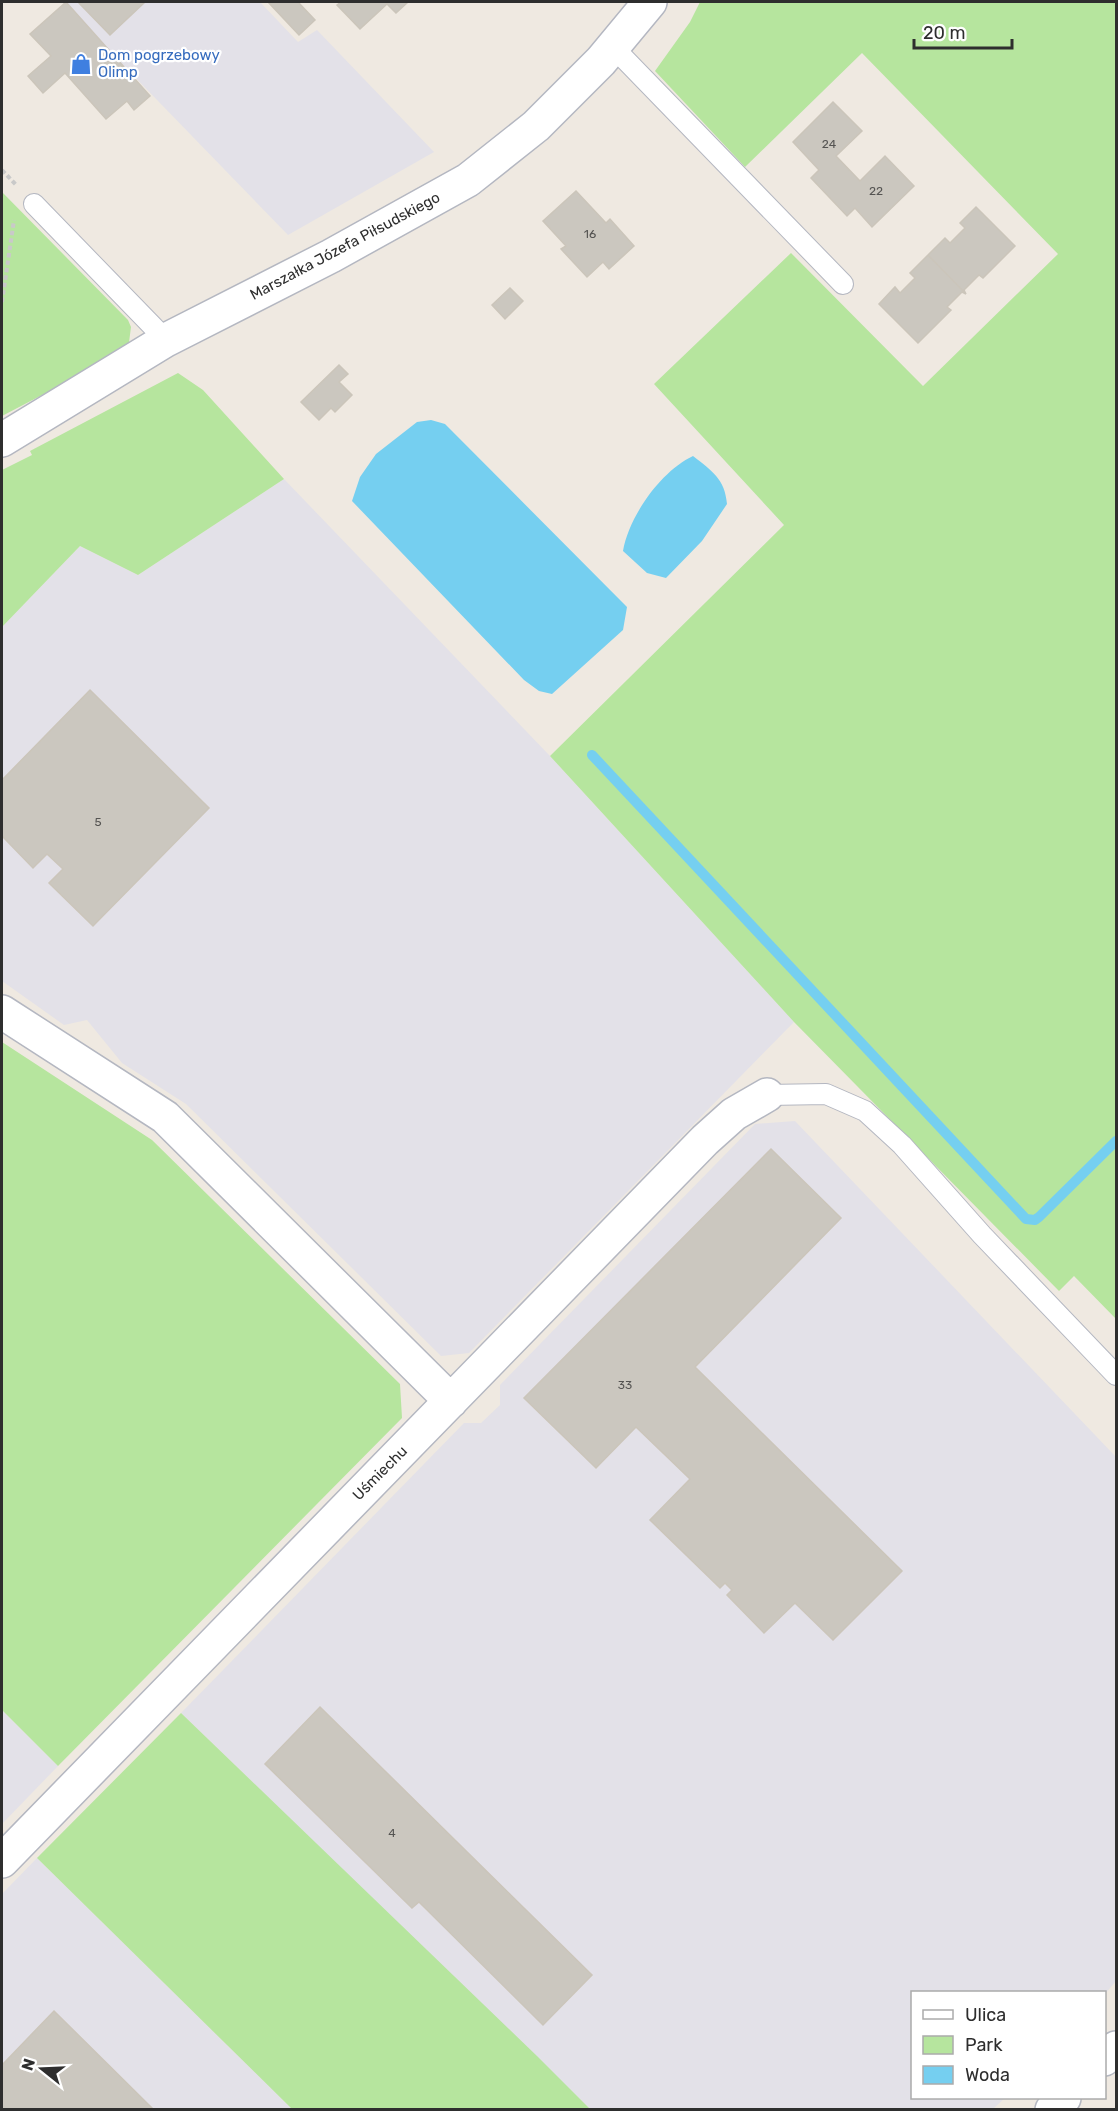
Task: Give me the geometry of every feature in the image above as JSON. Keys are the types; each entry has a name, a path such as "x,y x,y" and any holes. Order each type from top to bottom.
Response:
{"street":[{"name":"Marszałka Józefa Piłsudskiego","path":"2,440 166,340 331,256 468,180 536,126 613,47 650,2"},
{"path":"2,1012 165,1117 451,1401"},
{"name":"Uśmiechu","path":"2,1861 164,1691 705,1140 734,1114 767,1095"}],"lane":[{"path":"613,47 843,284"},
{"path":"26,208 166,340"},
{"path":"767,1095 826,1094 866,1111 902,1145 982,1235 1116,1375"}],"path":[{"path":"2,302 26,208"}],"shaded area":[{"path":"62,2 260,2 298,42 317,30 434,152 288,235"},
{"path":"284,479 550,756 794,1022 469,1353 441,1356 186,1104 122,1063 87,1020 64,1025 2,981 2,627 80,546 138,575"},
{"path":"795,1121 1116,1457 1116,1981 1106,1993 1106,1991 911,1991 911,2099 1004,2099 993,2109 590,2109 181,1713 464,1423 481,1423 500,1405 500,1385 755,1124"},
{"path":"2,1710 58,1766 2,1824"},
{"path":"37,1858 292,2109 2,2109 2,1894"}],"green space":[{"path":"700,2 1116,2 1116,1319 1074,1276 1059,1291 794,1022 550,756 784,525 654,384 791,253 923,386 1058,254 862,53 745,167 655,71 690,22"},
{"path":"2,192 128,320 131,327 128,350 2,416"},
{"path":"178,373 203,390 284,479 138,575 80,546 2,627 2,470 32,455 30,451"},
{"path":"2,1042 152,1140 400,1384 402,1418 58,1766 2,1710"},
{"path":"181,1713 590,2109 292,2109 37,1858"}],"water":[{"path":"431,420 445,424 627,607 623,630 552,694 539,691 524,680 352,501 360,477 376,454 417,422"},
{"path":"693,456 716,476 724,488 727,504 702,541 666,578 647,573 623,551 626,537 639,510 658,483 669,472"}],"building":[{"name":"Dom pogrzebowy Olimp","path":"66,2 150,96 134,110 127,101 106,119 65,73 43,93 28,76 51,56 30,34"},
{"path":"78,2 145,2 110,35"},
{"path":"268,2 298,2 315,20 299,35"},
{"path":"341,2 408,2 396,13 387,4 360,29 337,5"},
{"path":"833,102 862,131 836,156 860,181 885,156 914,186 872,227 855,208 847,216 811,178 819,170 793,142"},
{"path":"576,191 606,223 610,219 634,246 609,269 603,262 587,277 561,249 566,246 543,221"},
{"path":"976,207 1015,246 983,278 979,275 964,290 966,294 928,255 945,238 950,243 965,228 960,223"},
{"path":"928,255 966,294 962,292 947,307 951,310 918,343 879,304 895,287 900,293 915,278 910,273"},
{"path":"510,288 523,301 505,319 492,305"},
{"path":"339,365 348,374 339,382 352,395 335,412 331,408 319,420 301,402"},
{"path":"90,690 209,808 93,926 49,883 63,869 47,854 33,868 2,836 2,780"},
{"path":"771,1149 841,1218 695,1367 902,1571 833,1640 795,1603 764,1633 727,1595 732,1590 725,1583 720,1588 650,1520 690,1479 636,1427 596,1468 524,1398"},
{"path":"320,1707 592,1975 543,2025 419,1902 412,1908 265,1764"},
{"path":"54,2011 154,2110 2,2110 2,2065"}],"waterway":[{"path":"592,755 1026,1219 1035,1220 1039,1217 1116,1141"}],"place":[{"name":"Dom pogrzebowy Olimp","path":"81,64"}]}
